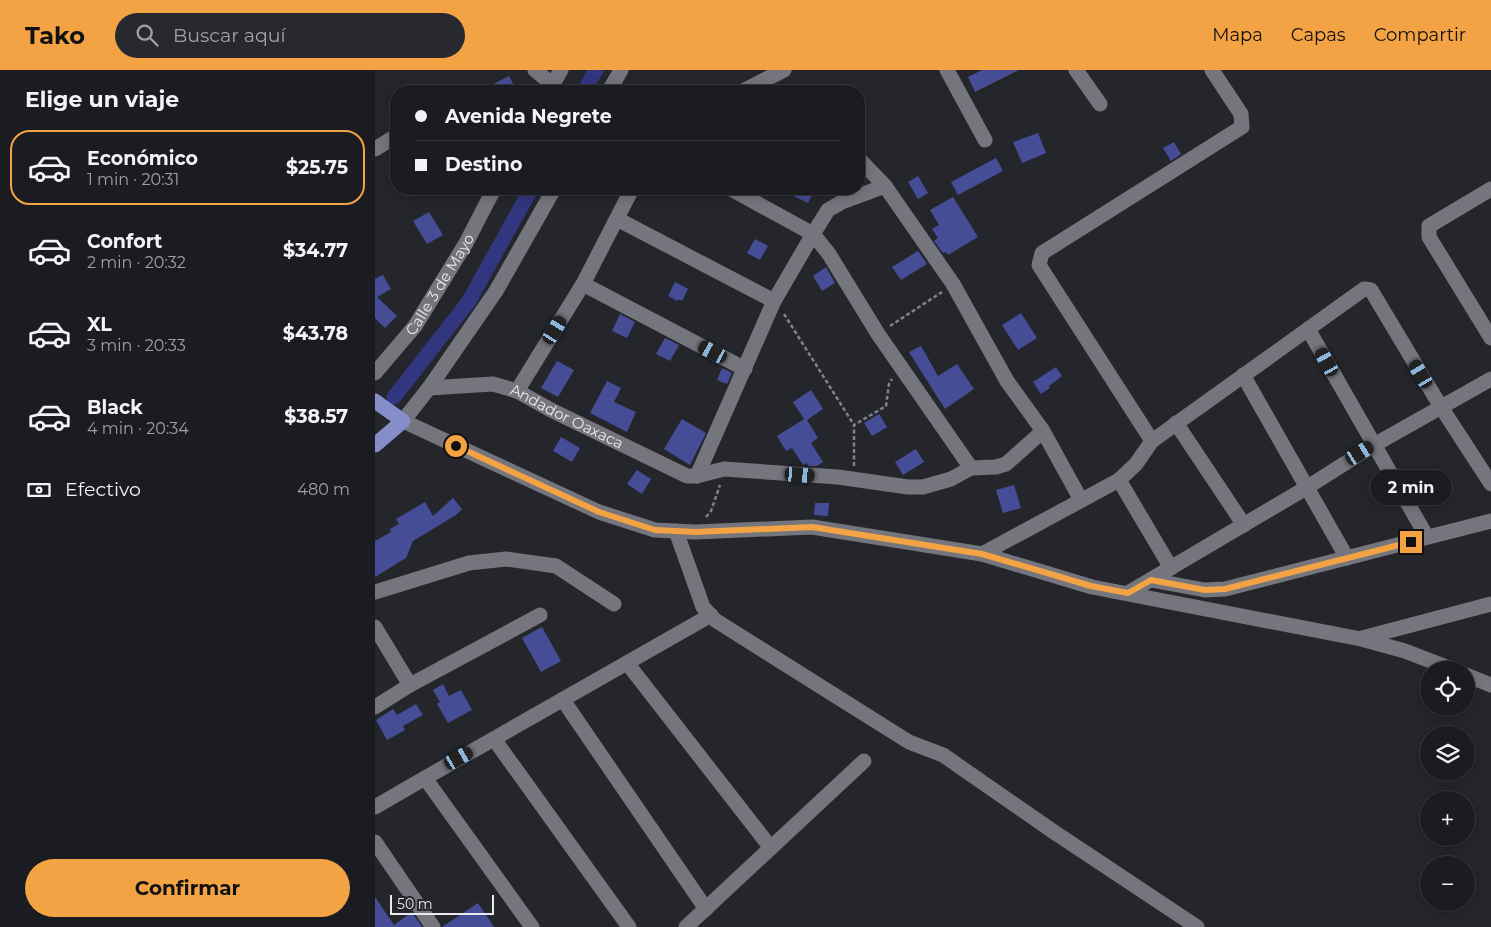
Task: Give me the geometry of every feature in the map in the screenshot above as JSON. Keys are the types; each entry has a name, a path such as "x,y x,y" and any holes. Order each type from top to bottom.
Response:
{"main road":[{"path":"375,401 403,421 375,445"}],"street":[{"path":"535,70 548,85"},
{"path":"553,85 561,70"},
{"path":"612,85 621,70"},
{"path":"761,85 784,70"},
{"path":"947,70 985,140"},
{"path":"1076,70 1101,104"},
{"path":"1152,441 1039,265 1042,253 1242,127 1241,114 1212,70"},
{"path":"375,149 390,140"},
{"path":"865,165 885,186 953,284 1007,380 1043,431 1081,500"},
{"path":"865,193 885,186"},
{"path":"1491,189 1429,226 1429,237 1491,338"},
{"name":"Calle 3 de Mayo","path":"375,373 415,326 467,243 491,195"},
{"path":"551,195 496,291 429,388 403,421 599,512 655,530 695,532 812,527 982,554 1091,586 1361,639 1430,661"},
{"path":"517,391 583,284 629,195"},
{"path":"742,195 813,234 829,254 878,334 971,468"},
{"path":"697,476 775,301 813,234 829,210 841,202 860,195"},
{"path":"617,218 775,301"},
{"path":"583,284 745,369"},
{"path":"982,554 1119,480 1136,464 1152,441 1364,289 1371,290 1441,407 1491,484"},
{"path":"1308,329 1427,538"},
{"path":"1243,375 1347,558"},
{"path":"1128,593 1306,488 1374,445 1491,379"},
{"name":"Andador Oaxaca","path":"429,388 493,384 517,391 551,410 687,476 697,476"},
{"path":"1176,423 1243,525"},
{"path":"697,476 723,469 923,487 951,479 971,468 1007,464 1043,431"},
{"path":"1119,480 1171,568"},
{"path":"1151,580 1205,590 1225,589 1491,521"},
{"path":"676,531 703,607 715,620 909,742 943,755 1054,832 1197,927"},
{"path":"375,592 469,563 506,559 556,566 614,604"},
{"path":"1361,639 1491,604"},
{"path":"375,707 410,685 539,615"},
{"path":"375,806 711,615"},
{"path":"375,627 410,685"},
{"path":"627,663 771,848"},
{"path":"1475,679 1491,685"},
{"path":"563,700 706,909"},
{"path":"494,739 629,927"},
{"path":"686,927 864,761"},
{"path":"425,778 532,927"},
{"path":"375,842 433,927"}],"path":[{"path":"878,334 953,284"},
{"path":"775,301 854,425 854,480"},
{"path":"854,425 886,406 889,384 902,367"},
{"path":"695,532 711,511 719,490 723,469"}],"building":[{"path":"982,70 1019,70 975,92 968,77"},
{"path":"509,76 514,85 492,85"},
{"path":"1038,133 1046,153 1022,163 1013,142"},
{"path":"1174,142 1181,154 1171,161 1163,148"},
{"path":"996,158 1003,171 958,195 951,182"},
{"path":"918,176 928,193 918,199 908,182"},
{"path":"791,195 812,195 808,203"},
{"path":"953,197 978,237 948,255 946,252 943,253 934,241 938,238 932,229 939,225 930,210"},
{"path":"429,212 443,235 427,244 413,221"},
{"path":"755,239 768,246 760,260 747,253"},
{"path":"918,251 927,264 901,280 892,267"},
{"path":"826,267 835,283 822,291 813,276"},
{"path":"383,275 391,289 377,297 397,316 385,328 375,318 375,279"},
{"path":"675,282 688,289 682,301 668,296"},
{"path":"1021,313 1037,338 1018,350 1002,325"},
{"path":"620,314 635,322 627,338 612,331"},
{"path":"665,338 679,345 670,361 656,354"},
{"path":"921,346 938,376 957,364 974,389 945,409 909,352"},
{"path":"557,361 574,370 558,397 541,388"},
{"path":"1056,367 1062,376 1041,394 1033,382"},
{"path":"722,368 732,373 727,384 717,380"},
{"path":"607,381 621,388 614,402 636,412 627,432 590,413"},
{"path":"811,390 823,409 807,420 818,438 811,443 823,462 817,466 808,466 807,463 803,465 792,448 786,451 777,436 804,419 793,402"},
{"path":"879,414 887,427 872,436 864,423"},
{"path":"682,419 706,433 690,465 664,449"},
{"path":"561,437 580,448 572,462 553,451"},
{"path":"916,449 924,462 903,475 895,462"},
{"path":"637,470 651,479 642,494 627,484"},
{"path":"1014,485 1021,508 1003,513 996,490"},
{"path":"453,498 462,509 456,515 413,541 406,558 375,577 375,541 391,532 390,529 399,524 396,519 425,502 433,516"},
{"path":"815,503 829,503 828,516 814,515"},
{"path":"542,627 561,661 541,672 522,638"},
{"path":"443,684 449,696 461,690 472,710 448,723 437,704 440,702 433,690"},
{"path":"416,704 423,715 403,726 405,730 387,740 376,720 393,709 397,715"},
{"path":"375,897 394,925 412,912 422,927 375,927"},
{"path":"478,903 494,927 442,927"}],"waterway":[{"path":"587,85 596,70"},
{"path":"394,397 469,301 528,195"}],"route":[{"path":"456,446 599,512 655,530 695,532 812,527 982,554 1091,586 1128,593 1151,580 1205,590 1225,589 1411,542"}]}
